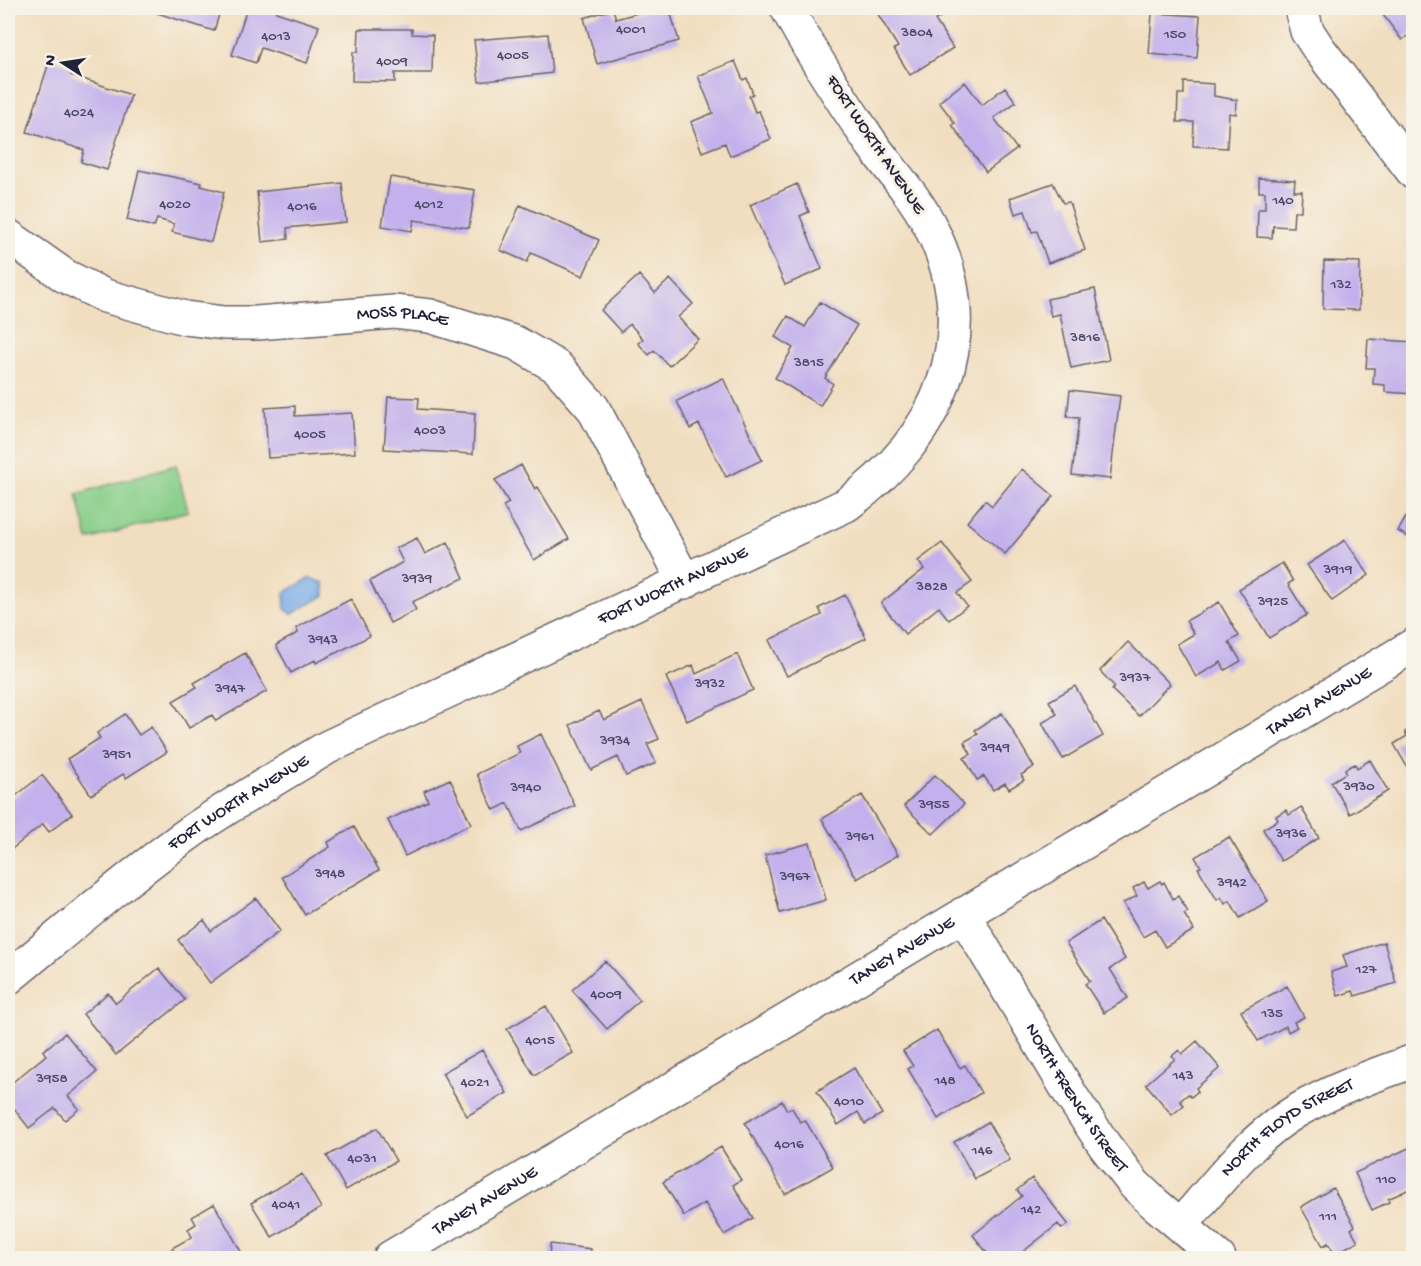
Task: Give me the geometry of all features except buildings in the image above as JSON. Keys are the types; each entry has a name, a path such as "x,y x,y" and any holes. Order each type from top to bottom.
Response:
{"street":[{"name":"FORT WORTH AVENUE","path":"8,978 81,916 194,830 328,747 846,505 874,484 905,452 945,384 953,358 951,286 946,264 931,227 862,129 787,8"},
{"path":"1301,8 1307,31 1319,49 1413,173"},
{"name":"MOSS PLACE","path":"8,236 65,276 105,296 185,318 224,323 257,323 394,312 430,316 516,343 557,367 593,408 685,582"},
{"name":"TANEY AVENUE","path":"390,1258 428,1249 963,914 1413,645"},
{"name":"NORTH FRENCH STREET","path":"963,914 1072,1096 1105,1146 1134,1184 1220,1258"},
{"name":"NORTH FLOYD STREET","path":"1181,1225 1247,1151 1294,1112 1366,1079 1413,1061"}],"green space":[{"path":"176,465 188,511 88,540 77,494"}],"water":[{"path":"310,578 324,583 325,595 292,614 285,609 284,593"}]}
